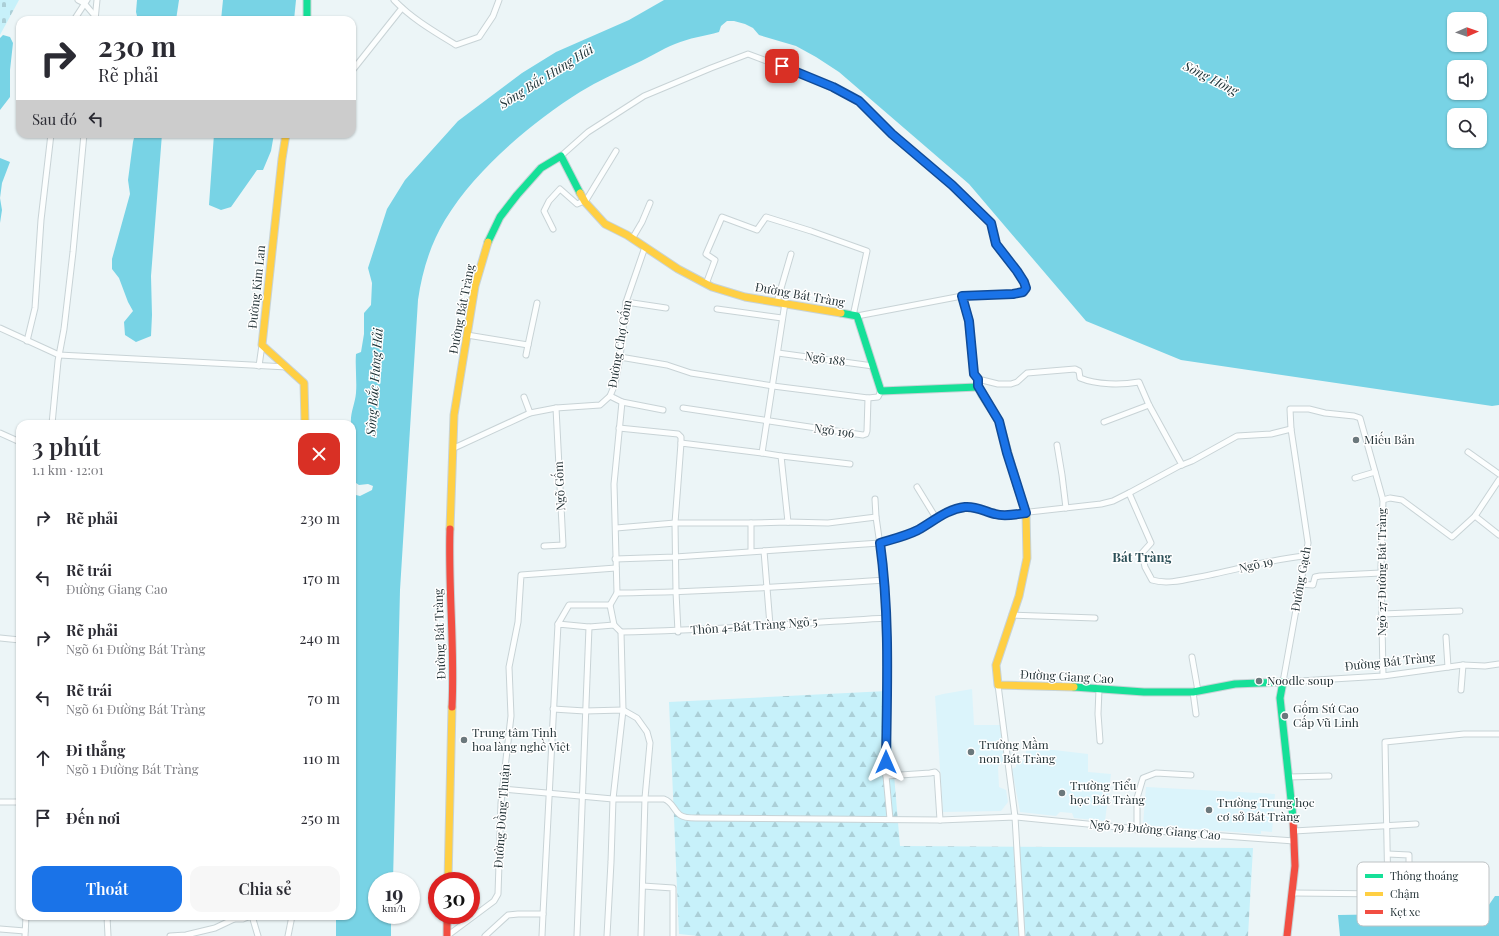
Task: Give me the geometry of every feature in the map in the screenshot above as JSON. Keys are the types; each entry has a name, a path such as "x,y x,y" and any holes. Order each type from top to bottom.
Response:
{"street":[{"path":"78,0 86,2 94,16"},
{"path":"95,16 97,0"},
{"path":"307,0 307,16"},
{"path":"394,0 420,22 456,46 479,37 493,16 499,0"},
{"path":"77,16 86,2"},
{"path":"356,66 402,8"},
{"path":"561,156 588,132 644,96 697,73 748,54 806,76 859,101 892,134 952,185 991,223 996,244 1017,271 1026,288 1023,292 1013,294 962,296 855,316 867,250 766,218 757,230 722,217 706,254 715,260 706,284"},
{"path":"27,341 35,308 41,220 51,138"},
{"path":"52,420 59,355 64,328 73,252 84,138"},
{"name":"Đường Kim Lan","path":"285,138 262,345 304,383 305,420"},
{"path":"553,229 544,211 549,201 560,189 577,204 585,202 616,151"},
{"name":"Đường Bát Tràng","path":"448,872 450,734 453,685 449,560 454,415 475,286 488,242 500,217 517,195 542,168 561,156 585,202 605,224 706,284 745,297 855,316 881,391"},
{"path":"632,239 642,222 650,203"},
{"name":"Đường Chợ Gốm","path":"454,448 530,413 556,408 600,405 610,396 615,384 620,357 626,302 645,247"},
{"path":"762,453 778,353 782,318 781,303 790,254"},
{"path":"962,296 969,321 974,374 999,421 1007,453 1026,513 1027,558 1019,596 996,665 1015,816 1022,936"},
{"path":"626,302 666,308"},
{"path":"526,355 537,303"},
{"path":"717,309 782,318"},
{"path":"0,328 59,355 287,367"},
{"path":"467,335 528,345"},
{"path":"259,366 262,345"},
{"name":"Ngõ 188","path":"778,353 873,366"},
{"path":"620,357 667,365 691,373 773,386 868,398 878,397 881,391 978,383 1011,384 1017,382 1027,373 1076,369 1079,371 1080,378 1087,381 1117,384 1139,382 1149,404 1182,465"},
{"path":"610,396 622,402 663,410"},
{"path":"524,397 530,413"},
{"name":"Ngõ 196","path":"767,422 863,435 866,434 867,431 868,398"},
{"path":"607,936 613,799 623,710 621,632 614,625 610,605 617,593 614,484 622,402"},
{"path":"1104,422 1149,404"},
{"name":"Ngõ Gốm","path":"544,546 563,545 556,408"},
{"path":"683,408 767,422"},
{"name":"Ngõ 27 Đường Bát Tràng","path":"1291,429 1290,409 1309,409 1324,413 1360,418 1383,500 1381,573 1383,676"},
{"path":"620,428 678,434 681,437 675,523 678,632"},
{"path":"615,559 675,557 880,543 901,537 919,529 950,511 966,507 980,508 995,514 1026,513 1101,504 1113,501 1129,493 1237,436 1270,434 1291,429"},
{"name":"Đường Gạch","path":"1283,682 1308,543 1291,429"},
{"path":"0,433 16,440"},
{"path":"681,443 850,464"},
{"path":"1057,445 1066,508"},
{"path":"1468,452 1499,474"},
{"path":"781,456 788,522"},
{"path":"1355,478 1375,472"},
{"path":"1383,500 1390,498 1402,500 1452,536 1475,516 1499,480"},
{"path":"917,487 936,518"},
{"name":"Ngõ 19","path":"1129,493 1151,543 1142,553 1145,567 1152,580 1160,583 1208,576 1289,558 1305,556"},
{"path":"875,500 885,580 887,618 886,776 890,819"},
{"path":"1475,516 1499,535"},
{"path":"616,528 675,523 828,523 876,517"},
{"path":"751,523 751,551"},
{"path":"764,551 770,624"},
{"name":"Đường Đồng Thuận","path":"447,936 496,898 502,789 511,716 509,667 518,622 521,575 616,568"},
{"path":"1300,584 1313,585 1315,577 1320,576 1381,573"},
{"path":"617,593 767,588 885,580"},
{"path":"542,936 558,624 569,605 610,605"},
{"path":"1382,614 1460,611"},
{"path":"1012,615 1095,618"},
{"name":"Thôn 4-Bát Tràng Ngõ 5","path":"621,632 678,632 770,624 887,618"},
{"path":"558,624 589,627 614,625"},
{"path":"576,936 589,627"},
{"path":"1446,637 1448,667"},
{"path":"0,638 16,640"},
{"path":"1192,657 1196,714"},
{"name":"Đường Bát Tràng","path":"1283,682 1383,676 1463,665 1485,666 1499,664"},
{"path":"1461,690 1463,665"},
{"path":"1283,682 1280,698 1294,831 1295,866 1287,936"},
{"name":"Đường Giang Cao","path":"998,685 1072,687 1144,692 1195,691 1235,684 1283,682"},
{"path":"1099,689 1098,714 1100,741"},
{"path":"553,709 585,711 623,710 637,718 648,735 650,743 645,798 641,936"},
{"path":"1388,862 1385,742 1464,734 1499,734"},
{"path":"886,776 935,772 937,774 940,820"},
{"path":"1137,830 1137,798 1143,778 1156,773 1191,775"},
{"path":"1288,777 1329,776"},
{"name":"Ngõ 79 Đường Giang Cao","path":"502,789 613,799 664,799 669,801 682,816 696,818 940,820 1015,816 1137,830 1294,841"},
{"path":"0,802 16,802"},
{"path":"1294,831 1416,824"},
{"path":"1388,854 1409,855 1409,862"},
{"path":"643,886 673,888 673,936"},
{"path":"1292,893 1357,894"},
{"path":"485,936 508,915 543,914"},
{"path":"0,929 25,933 26,920"},
{"path":"107,920 108,936"},
{"path":"170,936 186,935 215,928 229,920"},
{"path":"252,920 258,936"},
{"path":"288,936 291,920"},
{"path":"447,924 447,936"}],"shaded area":[{"name":"Trường Mầm non Bát Tràng","path":"972,689 974,725 1000,725 1004,760 998,767 999,787 1006,790 1008,802 1001,811 943,812 935,696"},
{"name":"Trường Tiểu học Bát Tràng","path":"1026,750 1054,750 1088,754 1088,772 1111,774 1105,821 1074,818 1072,813 1060,812 1056,816 1020,812 1012,769 1016,767 1016,762 1026,761"},
{"name":"Trường Trung học cơ sở Bát Tràng","path":"1146,787 1275,794 1272,832 1261,831 1261,834 1143,825"}],"green space":[{"path":"0,0 19,0 0,35"},
{"path":"887,691 900,846 1253,848 1248,936 698,936 679,934 669,702"}],"water":[{"path":"137,0 179,0 177,16 137,16"},
{"path":"223,0 296,0 294,16 221,16"},
{"path":"664,0 1499,0 1499,405 1492,406 1181,360 1086,321 969,184 839,72 796,46 759,35 753,28 734,21 727,21 721,26 719,32 686,40 670,46 580,92 542,118 505,149 457,201 440,229 431,249 424,269 418,300 400,590 393,872 368,872 368,924 391,924 391,936 336,936 336,920 356,920 356,495 360,496 372,490 373,486 368,484 359,485 356,483 356,420 351,420 356,393 356,354 361,352 364,334 364,313 371,305 372,283 368,268 387,209 405,180 458,121 522,73 556,52 629,20"},
{"path":"3,35 10,37 13,43 10,70 10,97 0,110 0,38"},
{"path":"134,138 162,138 151,276 151,336 136,342 125,335 124,322 133,311 119,278 112,269 112,259 130,194 128,180"},
{"path":"214,138 273,138 271,151 263,170 257,170 231,207 221,210 209,205"},
{"path":"0,158 10,162 2,183 0,198"},
{"path":"0,198 2,210 0,223"},
{"path":"1495,896 1499,896 1499,936 1340,936 1338,915 1357,915 1357,926 1489,926 1489,905"}],"traffic: fast":[{"path":"307,0 307,16"},
{"path":"488,242 500,217 517,195 541,168 561,156 580,193"},
{"path":"962,296 969,321 974,374 978,379 978,387 982,395 999,421 1017,485"},
{"path":"841,313 857,316 881,391 978,387"},
{"path":"1074,687 1144,692 1193,692 1235,684 1283,682 1280,698 1293,818"}],"traffic: slow":[{"path":"285,138 262,345 304,383 305,420"},
{"path":"580,193 585,202 605,224 627,235 678,269 712,287 745,297 841,313"},
{"path":"450,529 454,415 475,286 488,242"},
{"path":"1017,485 1026,513 1027,558 1019,596 996,665 998,685 1074,687"},
{"path":"448,872 452,707"}],"traffic: jam":[{"path":"450,529 453,663 452,707"},
{"path":"1287,936 1295,866 1293,818"},
{"path":"447,924 447,936"}],"place":[{"name":"Miếu Bản","path":"1356,440"},
{"name":"Noodle soup","path":"1259,681"},
{"name":"Gốm Sứ Cao Cấp Vũ Linh","path":"1285,716"},
{"name":"Trung tâm Tinh hoa làng nghề Việt","path":"464,740"},
{"name":"Trường Mầm non Bát Tràng","path":"971,752"},
{"name":"Trường Tiểu học Bát Tràng","path":"1062,793"},
{"name":"Trường Trung học cơ sở Bát Tràng","path":"1209,810"}],"district":[{"name":"Bát Tràng","path":"1142,557"}],"route":[{"path":"782,66 833,87 859,101 892,134 952,185 991,223 996,244 1017,271 1026,288 1023,292 1013,294 962,296 969,321 974,374 978,379 978,386 982,394 999,421 1007,453 1021,492 1026,513 1003,515 995,514 980,508 966,507 950,511 919,529 901,537 880,543 885,580 887,618 886,762"}],"water label":[{"name":"Sông Bắc Hưng Hải","path":"546,76"},
{"name":"Sông Hồng","path":"1211,78"},
{"name":"Sông Bắc Hưng Hải","path":"374,382"}]}
